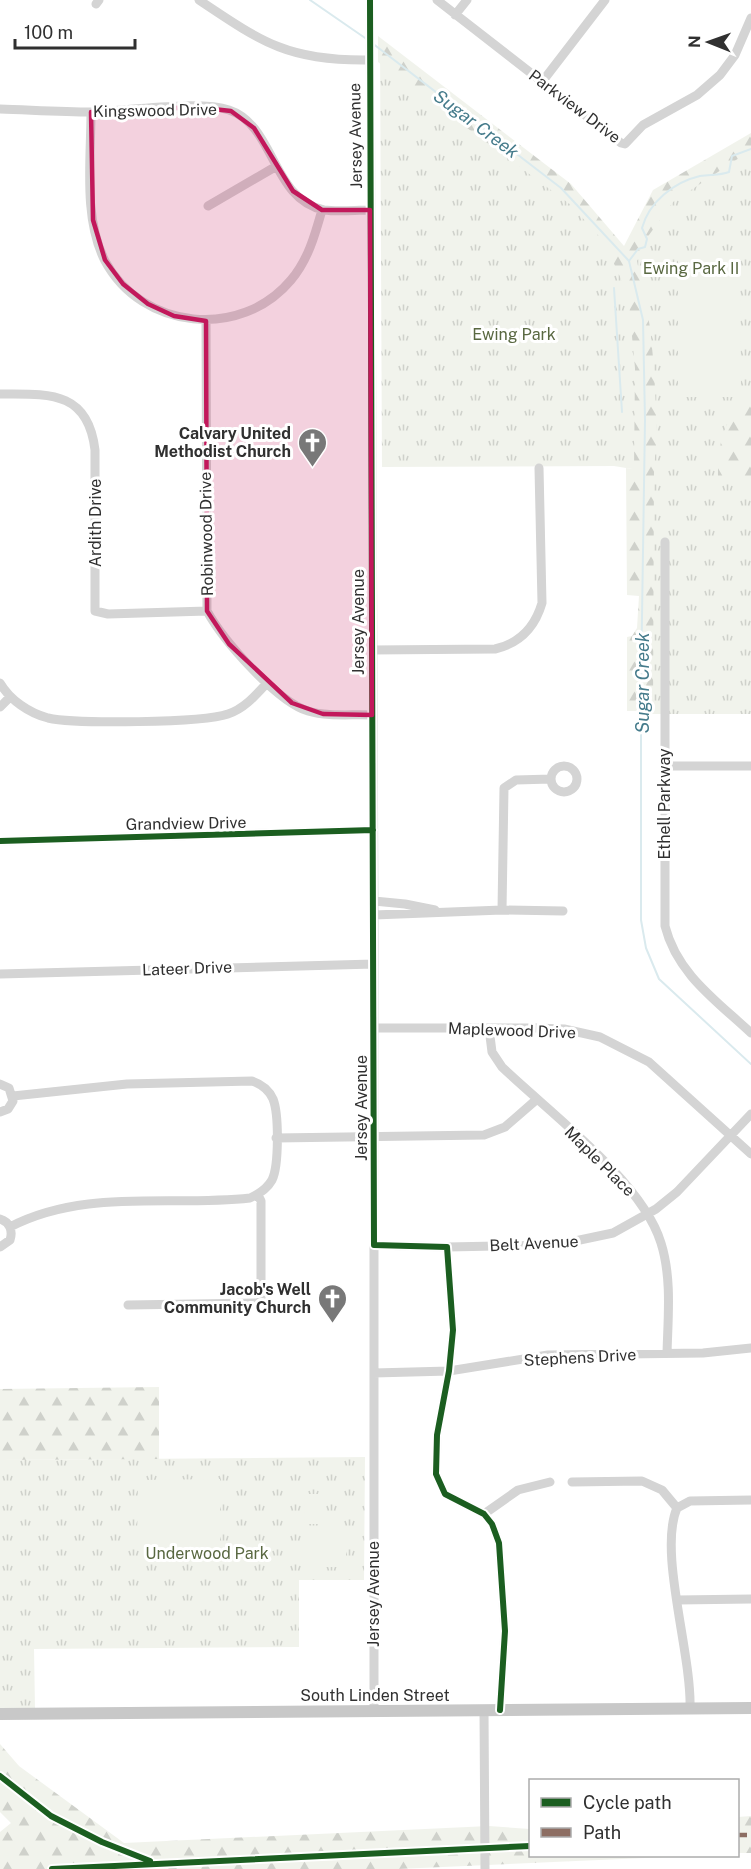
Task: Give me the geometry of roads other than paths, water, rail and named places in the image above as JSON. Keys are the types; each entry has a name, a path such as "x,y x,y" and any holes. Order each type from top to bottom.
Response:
{"main road":[{"name":"South Linden Street","path":"0,1714 751,1708"}],"street":[{"path":"200,0 259,39 288,52 319,59 368,57"},
{"name":"Jersey Avenue","path":"370,0 368,57 375,1028 374,1711"},
{"name":"Parkview Drive","path":"437,0 625,144 643,125 697,94 717,78 735,55 751,18"},
{"path":"455,15 467,0"},
{"path":"542,82 605,0"},
{"name":"Kingswood Drive","path":"0,109 91,112 195,107 231,111 242,116 254,128 275,167 293,191 312,206 322,210"},
{"path":"91,112 93,220 97,240 105,260 123,284 148,304 174,316 206,321 246,313 267,303 285,287 306,257 322,210 370,210"},
{"path":"208,206 275,167"},
{"name":"Robinwood Drive","path":"206,321 207,611 221,634 267,683 292,703 311,712 372,715"},
{"name":"Ardith Drive","path":"0,394 45,394 62,398 81,411 91,428 95,450 95,611 108,614 207,611"},
{"path":"372,650 495,649 513,642 529,631 538,617 542,603 539,468"},
{"name":"Ethell Parkway","path":"665,542 664,917 670,944 688,974 751,1033"},
{"path":"0,683 10,697 46,717 67,721 200,719 234,712 267,683"},
{"path":"0,707 10,697"},
{"path":"664,766 751,766"},
{"path":"502,910 504,788 516,780 551,779"},
{"name":"Grandview Drive","path":"0,841 373,830"},
{"path":"374,902 405,903 443,912"},
{"path":"374,915 502,910 563,911"},
{"name":"Lateer Drive","path":"0,974 374,964"},
{"name":"Maplewood Drive","path":"375,1028 564,1029 616,1043 649,1062 751,1154"},
{"name":"Maple Place","path":"489,1028 496,1059 536,1100 624,1181 648,1214 662,1244 665,1261 667,1353"},
{"path":"10,1227 33,1215 74,1205 238,1199 258,1194 266,1189 274,1174 276,1138 274,1104 263,1086 245,1080 74,1088 13,1096"},
{"path":"0,1084 9,1088 13,1096 11,1105 0,1112"},
{"path":"276,1138 484,1135 505,1127 536,1100"},
{"name":"Belt Avenue","path":"374,1245 447,1247 575,1243 613,1233 648,1214 677,1192 751,1114"},
{"path":"128,1305 261,1303 261,1201 258,1194"},
{"path":"0,1219 10,1227"},
{"path":"0,1247 10,1240 10,1227"},
{"path":"447,1247 453,1330 449,1371 437,1435 436,1474 445,1494 484,1514 496,1533 500,1552 505,1631 500,1710"},
{"name":"Stephens Drive","path":"374,1373 449,1371 548,1355 667,1353 751,1348"},
{"path":"572,1482 642,1481 662,1490 677,1508"},
{"path":"484,1514 494,1504 518,1490 550,1482"},
{"path":"690,1709 688,1662 678,1600 672,1538 673,1516 677,1508 690,1501 751,1500"},
{"path":"678,1600 751,1599"},
{"path":"484,1710 485,1869"}],"waterway":[{"name":"Sugar Creek","path":"310,0 368,40"},
{"name":"Sugar Creek","path":"372,43 561,188 629,261 643,320 645,420 641,683 641,920 646,948 659,979 751,1064"},
{"name":"Sugar Creek","path":"629,261 638,249 645,247 647,239 642,228 645,219 664,194 690,179 729,172 732,156 751,149"},
{"path":"614,288 622,412"}],"place":[{"name":"Calvary United Methodist Church","path":"312,468"},
{"name":"Jacob's Well Community Church","path":"332,1324"}],"park label":[{"name":"Ewing Park II","path":"691,268"},
{"name":"Ewing Park","path":"514,334"},
{"name":"Underwood Park","path":"207,1553"}]}
